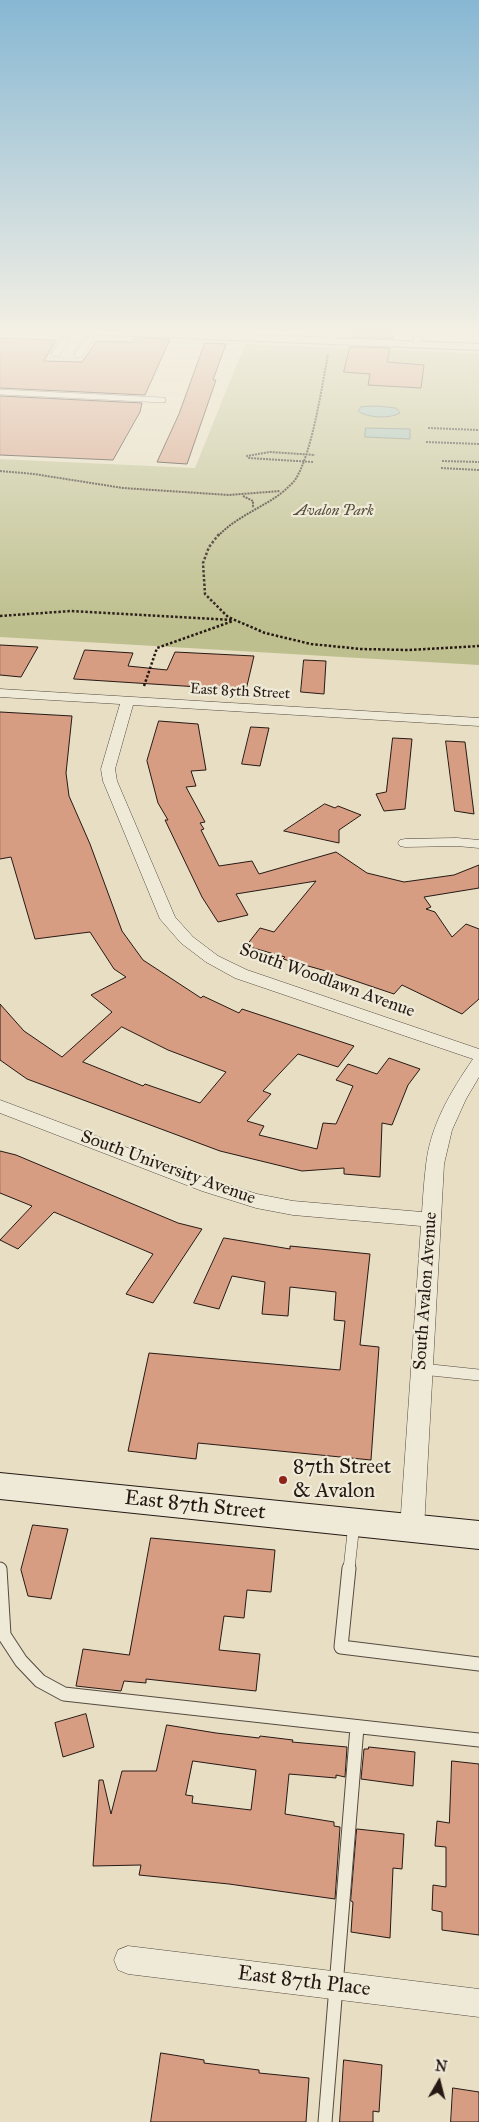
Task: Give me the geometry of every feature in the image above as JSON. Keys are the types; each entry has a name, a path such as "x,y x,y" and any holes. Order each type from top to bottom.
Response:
{"main road":[{"name":"East 87th Street","path":"2,1489 479,1535"}],"street":[{"name":"East 85th Street","path":"0,693 135,698 479,722"},
{"name":"South Woodlawn Avenue","path":"135,698 108,769 110,781 168,919 187,940 212,959 241,974 479,1055"},
{"path":"405,844 457,842 479,844"},
{"name":"South Avalon Avenue","path":"412,1528 435,1164 443,1130 457,1099 479,1063"},
{"name":"South University Avenue","path":"0,1106 209,1186 256,1201 293,1208 430,1220"},
{"name":"East 87th Place","path":"128,1960 479,2004"}],"lane":[{"path":"421,1369 479,1375"},
{"path":"354,1522 341,1648 479,1664"},
{"path":"0,1569 4,1635 21,1660 40,1681 64,1694 479,1740"},
{"path":"325,2122 357,1726"}],"path":[{"path":"233,621 206,597 201,587 203,562 219,534 253,508 283,490 299,474 311,428"},
{"path":"429,428 479,430"},
{"path":"426,442 479,444"},
{"path":"313,462 253,459 247,456 250,453 315,455"},
{"path":"267,460 269,453"},
{"path":"442,461 479,462"},
{"path":"441,468 479,470"},
{"path":"0,471 40,474 117,487 235,495 262,494 283,490"},
{"path":"235,495 253,501 253,508"},
{"path":"0,616 72,611 233,621 280,637 324,646 402,651 479,646"},
{"path":"135,698 157,648 233,621"}],"green space":[{"name":"Avalon Park","path":"211,428 479,428 479,665 0,637 0,459 195,468"}],"water":[{"path":"366,428 410,429 410,439 365,437"}],"building":[{"path":"0,428 131,428 113,460 0,455"},
{"path":"173,428 199,428 187,464 157,462"},
{"path":"0,645 38,647 21,677 0,675"},
{"path":"85,650 133,653 128,666 167,670 175,652 254,656 246,690 74,679"},
{"path":"304,660 326,661 324,694 301,692"},
{"path":"0,712 72,716 66,773 69,796 90,844 122,931 143,960 201,998 203,996 239,1013 242,1009 354,1046 338,1067 298,1054 263,1091 271,1094 247,1121 264,1126 259,1135 317,1149 323,1123 336,1124 353,1086 336,1080 348,1064 377,1074 389,1058 420,1069 408,1085 392,1125 382,1123 380,1177 344,1174 344,1168 302,1171 220,1151 27,1079 0,1060 0,1004 24,1031 62,1057 112,1012 91,995 126,977 114,969 90,932 35,939 11,857 0,859","holes":["122,1027 168,1050 226,1072 200,1103 145,1084 143,1086 83,1062"]},
{"path":"159,721 198,724 206,770 191,771 196,786 186,787 205,822 200,823 204,829 201,830 219,866 252,861 259,874 336,852 367,873 404,882 454,875 479,865 479,888 424,897 431,907 426,909 435,912 452,937 466,924 479,929 479,999 462,1014 402,985 394,994 283,959 285,957 246,946 260,928 274,932 316,881 236,894 248,915 218,922 202,897 165,820 168,820 158,803 147,761"},
{"path":"251,727 269,728 260,766 242,764"},
{"path":"393,738 412,739 405,809 384,811 376,794 386,792"},
{"path":"446,741 465,742 474,814 455,811"},
{"path":"325,804 335,808 338,806 361,815 339,830 339,843 284,831"},
{"path":"0,1151 16,1155 178,1223 202,1229 153,1303 126,1294 153,1254 54,1212 18,1249 0,1240 32,1206 0,1193"},
{"path":"224,1238 290,1249 290,1246 370,1254 360,1345 379,1347 371,1460 198,1443 196,1459 128,1451 149,1353 340,1370 345,1321 334,1320 336,1292 290,1287 288,1316 262,1314 265,1282 232,1276 219,1309 194,1303"},
{"path":"33,1525 68,1529 51,1599 28,1596 21,1570"},
{"path":"151,1538 275,1550 271,1592 247,1590 244,1618 224,1616 219,1650 260,1654 256,1691 146,1679 146,1683 124,1681 121,1691 76,1686 83,1649 129,1655"},
{"path":"86,1714 94,1747 63,1757 55,1723"},
{"path":"167,1725 216,1733 259,1738 260,1736 293,1740 292,1742 347,1747 345,1777 336,1775 336,1778 289,1774 285,1814 334,1822 334,1826 340,1827 335,1899 229,1884 139,1875 141,1865 93,1866 99,1780 103,1780 111,1814 122,1771 156,1771","holes":["193,1761 256,1770 251,1810 192,1803 193,1796 186,1795"]},
{"path":"369,1747 415,1752 413,1786 361,1779 364,1749"},
{"path":"452,1761 479,1764 479,1935 442,1930 442,1912 432,1910 433,1885 446,1887 446,1847 435,1846 437,1821 449,1823"},
{"path":"357,1829 404,1834 402,1869 393,1868 390,1938 351,1932 353,1902 351,1901"},
{"path":"161,2053 204,2060 204,2063 259,2070 259,2073 309,2078 306,2122 151,2122"},
{"path":"344,2060 382,2065 379,2112 373,2111 373,2122 340,2122"},
{"path":"453,2088 479,2092 479,2122 451,2122"}],"place":[{"name":"87th Street & Avalon","path":"283,1480"}]}
